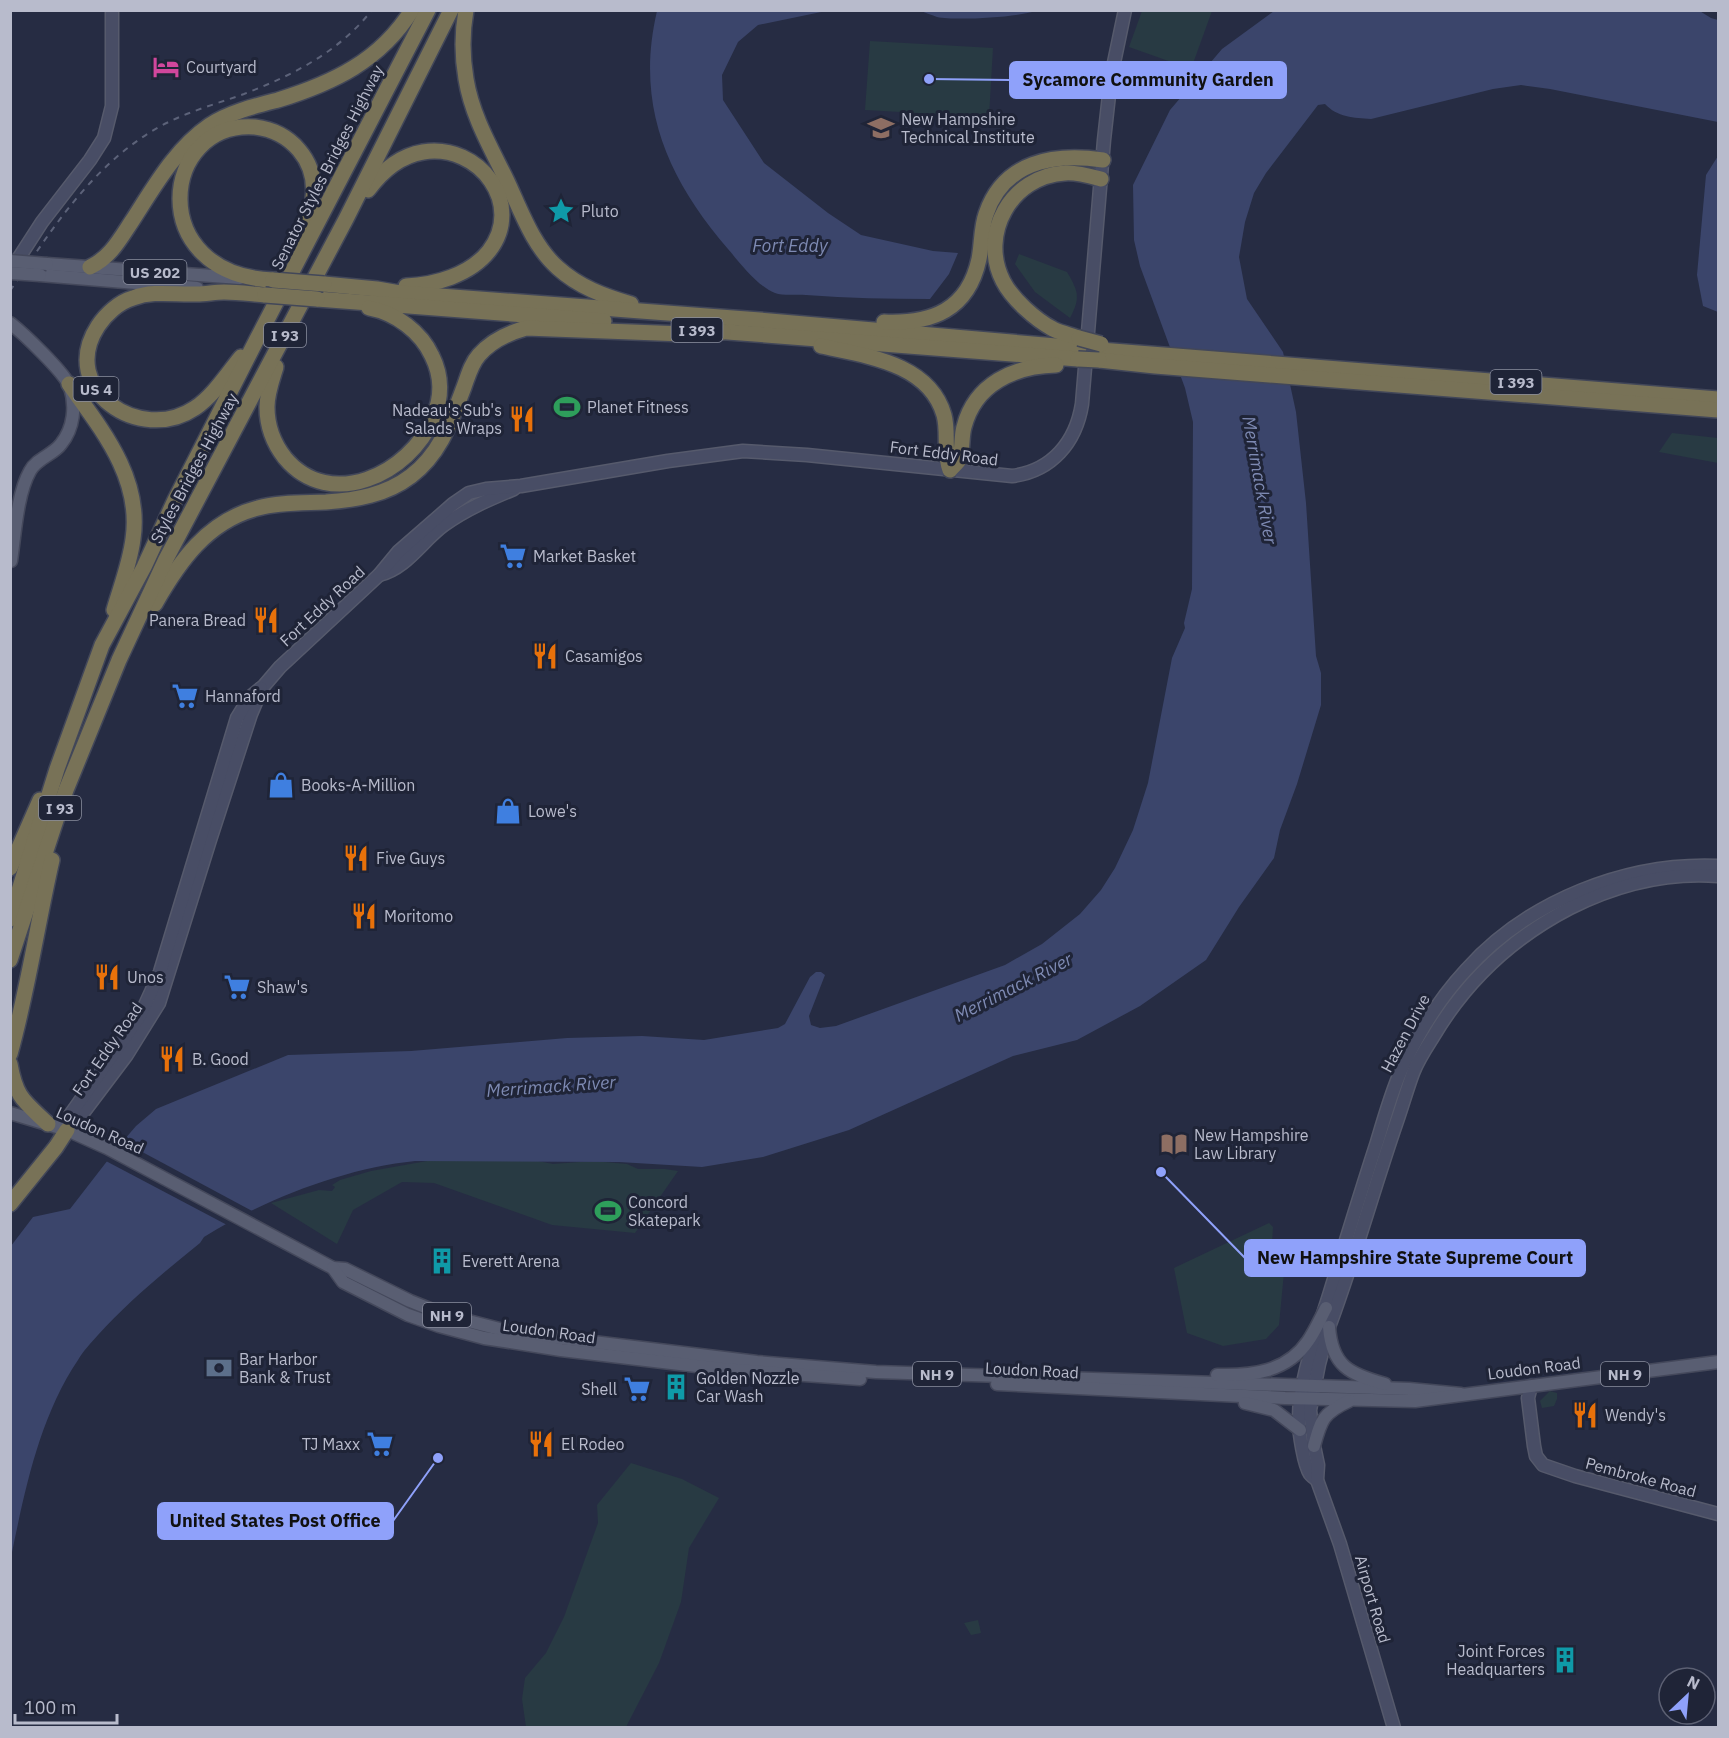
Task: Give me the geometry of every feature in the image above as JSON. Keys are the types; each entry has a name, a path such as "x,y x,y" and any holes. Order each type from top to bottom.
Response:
{"highway":[{"path":"90,267 106,258 113,250 166,169 196,135 224,117 316,88 344,74 382,45 412,10"},
{"name":"Senator Styles Bridges Highway","path":"257,339 269,290 428,10"},
{"name":"Styles Bridges Highway","path":"10,960 62,801 119,660 166,559 289,329 451,10"},
{"path":"466,10 463,48 466,80 474,111 536,240 557,268 581,285 614,299 660,313"},
{"path":"241,127 266,129 284,137 298,148 305,158 312,177 314,198 311,213 285,271 269,290 207,258 187,234 180,210 179,195 183,176 195,154 210,139 241,127"},
{"path":"346,219 376,179 401,159 417,153 448,152 464,156 483,170 496,190 500,205 500,228 490,250 479,261 466,270 444,279 421,285 377,289"},
{"path":"760,320 912,322 942,313 955,304 970,285 980,256 985,216 991,201 1008,180 1031,164 1046,159 1102,160"},
{"path":"768,335 891,362 916,377 931,389 944,413 947,430 946,458 950,470 959,460 964,427 970,408 994,381 1012,372 1078,353 1053,329 1023,306 1003,282 994,252 999,220 1006,206 1028,184 1042,177 1066,172 1101,179"},
{"name":"I 393","path":"224,292 324,284 400,293 760,320 1154,360 1719,399"},
{"name":"I 393","path":"269,290 317,299 566,317 723,332 1078,353"},
{"name":"US 4","path":"224,292 150,293 132,298 114,309 98,326 88,348 88,370 98,392 108,403 128,415 149,420 177,417 208,398 257,339"},
{"path":"289,329 269,391 267,406 268,422 280,452 296,468 310,477 325,482 356,482 386,472 411,452 430,427 440,396 440,381 430,351 412,329 384,313 347,301"},
{"path":"119,660 186,555 224,522 248,511 270,505 372,496 399,484 412,475 426,462 443,439 474,362 486,348 502,336 526,328 684,334 723,332"},
{"name":"Styles Bridges Highway","path":"10,919 57,769 102,645 144,567 175,500 257,339"},
{"name":"I 393","path":"1316,372 1719,410"},
{"path":"69,384 94,418 119,459 132,497 134,536 129,560 102,645"},
{"path":"10,1054 22,1012 42,901 80,754"},
{"path":"10,868 33,812 57,769"},
{"path":"10,1064 16,1089 48,1124"},
{"path":"10,1204 67,1130"}],"main road":[{"name":"US 202","path":"10,261 44,270 224,292"},
{"name":"US 202","path":"10,272 90,267 269,290"},
{"path":"10,322 37,347 69,384 73,404 73,418 65,438 59,447 33,466 29,472 23,487 10,561"},
{"name":"Loudon Road","path":"10,1113 67,1130 107,1148 333,1268 346,1270 445,1315 510,1332 757,1362 876,1372 1138,1381 1308,1392 1352,1400 1415,1401 1719,1362"},
{"name":"Loudon Road","path":"333,1268 343,1282 408,1315 484,1338 561,1350 722,1369 801,1376 1164,1392 1409,1389 1461,1394"},
{"path":"1138,1381 1169,1374 1231,1376 1263,1372 1287,1362 1308,1341 1326,1308"},
{"path":"1329,1327 1332,1349 1345,1368 1364,1378 1409,1389"},
{"path":"1164,1392 1188,1399 1249,1403 1261,1406 1274,1410 1300,1430"},
{"path":"1314,1446 1321,1422 1334,1408 1352,1400"}],"street":[{"path":"10,272 42,222 96,152 107,130 112,106 112,10"},
{"name":"Fort Eddy Road","path":"67,1130 77,1121 126,1056 159,1003 213,829 251,714 262,688 280,667 379,575 398,552 434,519 469,493 743,451 807,455 996,476 1023,475 1046,465 1057,457 1073,436 1082,404 1102,160 1112,77 1125,10"},
{"name":"Hazen Drive","path":"1308,1392 1326,1308 1347,1233 1402,1066 1438,1004 1489,946 1543,910 1585,889 1630,875 1666,868 1693,865 1719,866"},
{"name":"Hazen Drive","path":"1308,1392 1414,1072 1441,1023 1457,1000 1476,977 1506,948 1552,917 1598,896 1650,880 1693,874 1719,876"},
{"name":"Pembroke Road","path":"1532,1386 1528,1398 1535,1452 1543,1465 1556,1471 1719,1514"},
{"name":"Airport Road","path":"1308,1392 1299,1421 1310,1475 1317,1480"},
{"name":"Airport Road","path":"1308,1392 1318,1465 1317,1480 1340,1544 1394,1728"}],"shaded area":[{"path":"1142,11 1212,11 1191,69 1129,47"},
{"path":"870,41 993,48 989,117 865,110"},
{"path":"1019,254 1067,272 1077,294 1076,305 1070,318 1035,292 1015,264"},
{"path":"1672,433 1718,438 1718,463 1659,452"},
{"path":"444,1158 533,1160 553,1164 593,1161 627,1164 638,1169 678,1171 635,1233 552,1225 434,1183 402,1182 353,1210 337,1244 271,1203 319,1190 332,1191 335,1187 332,1185 340,1180 371,1171"},
{"path":"1269,1223 1273,1227 1272,1244 1285,1262 1279,1325 1266,1339 1223,1346 1187,1333 1174,1268"},
{"path":"1550,1391 1557,1393 1554,1406 1542,1408 1540,1401"},
{"path":"631,1463 682,1479 719,1498 689,1548 681,1602 659,1663 626,1727 526,1727 522,1699 525,1678 546,1653 564,1617 598,1523 597,1505"},
{"path":"978,1620 981,1633 971,1635 964,1623"}],"water":[{"name":"Merrimack River","path":"1698,10 1718,20 1718,122 1521,85 1493,89 1371,119 1346,116 1335,112 1325,104 1318,105 1266,173 1254,193 1245,222 1239,257 1247,299 1283,352 1296,412 1306,503 1316,656 1321,673 1321,705 1297,784 1280,830 1274,858 1239,907 1206,960 1140,1006 1077,1040 1013,1056 849,1130 763,1157 702,1167 619,1162 415,1161 361,1170 334,1178 306,1187 253,1210 204,1237 200,1243 122,1310 82,1353 64,1382 43,1430 28,1481 11,1557 11,1246 33,1217 70,1209 136,1126 156,1109 288,1055 411,1051 567,1038 642,1036 704,1040 778,1028 785,1024 810,977 816,972 825,975 809,1016 811,1025 820,1028 836,1026 1005,965 1042,944 1080,914 1101,890 1115,868 1133,830 1148,783 1172,658 1185,628 1184,623 1192,589 1193,422 1185,388 1140,266 1134,240 1133,185 1170,110 1222,49 1274,11"},
{"name":"Fort Eddy","path":"657,11 826,11 758,25 738,42 722,75 723,100 764,163 828,213 861,235 933,251 958,253 949,274 930,299 782,294 768,290 749,274 688,195 661,139 650,78 651,45"},
{"path":"919,11 1036,11 1002,17 958,19 937,17"},
{"path":"1718,156 1718,312 1703,306 1697,275 1706,175"}],"pier":[{"path":"120,1140 254,1212 229,1226 104,1160"}],"railway":[{"path":"10,291 75,200 93,179 135,142 180,117 280,79 314,61 345,38 372,10"}],"place":[{"name":"Courtyard","path":"166,67"},
{"name":"Sycamore Community Garden","path":"929,79"},
{"name":"New Hampshire Technical Institute","path":"881,128"},
{"name":"Pluto","path":"561,211"},
{"name":"Planet Fitness","path":"567,407"},
{"name":"Nadeau's Sub's Salads Wraps","path":"522,419"},
{"name":"Market Basket","path":"513,556"},
{"name":"Panera Bread","path":"266,620"},
{"name":"Casamigos","path":"545,656"},
{"name":"Hannaford","path":"185,696"},
{"name":"Books-A-Million","path":"281,785"},
{"name":"Lowe's","path":"508,811"},
{"name":"Five Guys","path":"356,858"},
{"name":"Moritomo","path":"364,916"},
{"name":"Unos","path":"107,977"},
{"name":"Shaw's","path":"237,987"},
{"name":"B. Good","path":"172,1059"},
{"name":"New Hampshire Law Library","path":"1174,1144"},
{"name":"New Hampshire State Supreme Court","path":"1161,1172"},
{"name":"Concord Skatepark","path":"608,1211"},
{"name":"Everett Arena","path":"442,1261"},
{"name":"Bar Harbor Bank & Trust","path":"219,1368"},
{"name":"Golden Nozzle Car Wash","path":"676,1387"},
{"name":"Shell","path":"637,1389"},
{"name":"Wendy's","path":"1585,1415"},
{"name":"TJ Maxx","path":"380,1444"},
{"name":"El Rodeo","path":"541,1444"},
{"name":"United States Post Office","path":"438,1458"},
{"name":"Joint Forces Headquarters","path":"1565,1660"}]}
